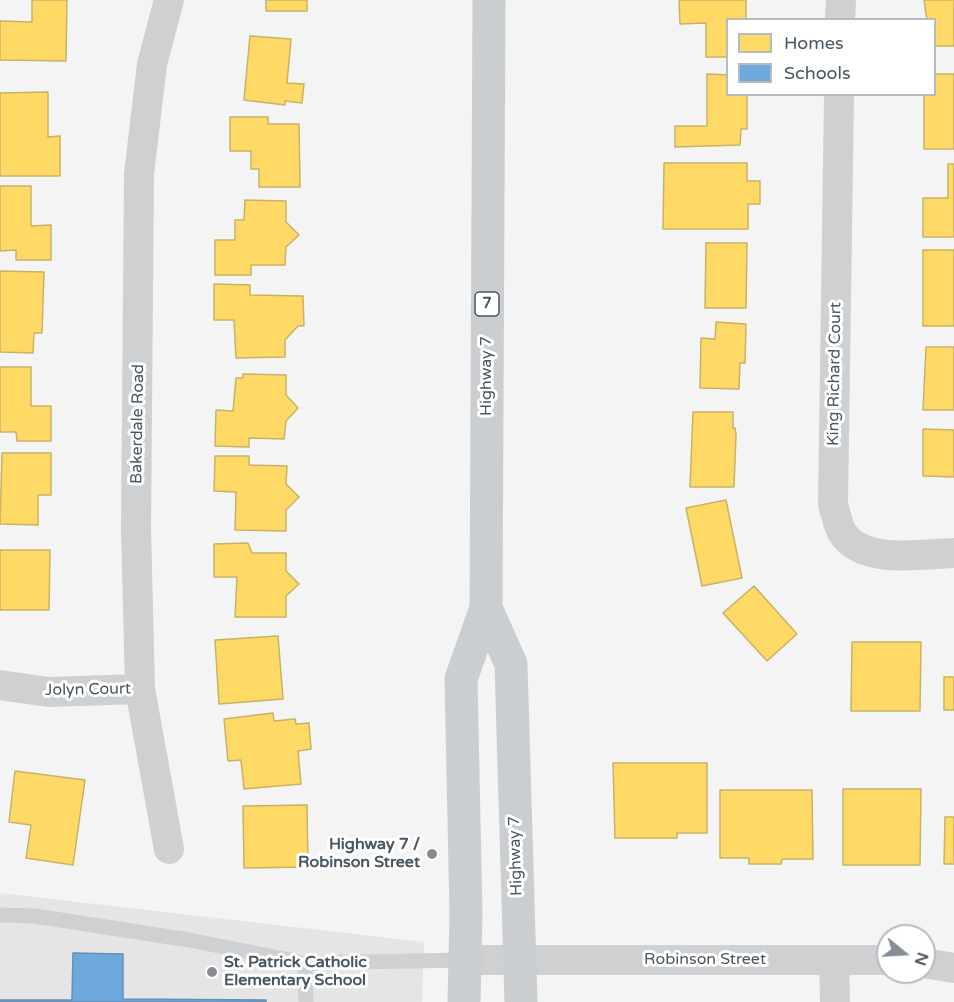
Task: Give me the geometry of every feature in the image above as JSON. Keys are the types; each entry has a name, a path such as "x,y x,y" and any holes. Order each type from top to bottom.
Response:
{"main road":[{"name":"Highway 7","path":"464,1002 461,679 486,608 489,0"},
{"name":"Highway 7","path":"486,608 511,664 521,1002"}],"street":[{"name":"Bakerdale Road","path":"169,0 152,64 139,174 136,528 140,689 169,849"},
{"path":"840,18 841,0"},
{"name":"King Richard Court","path":"839,96 833,505 843,534 867,552 895,557 954,554"},
{"name":"Jolyn Court","path":"0,685 48,692 140,689"},
{"path":"464,960 521,961"},
{"path":"834,960 835,1002"},
{"name":"Robinson Street","path":"521,961 876,960"},
{"path":"936,965 954,968"}],"lane":[{"path":"0,915 35,916 178,939 305,963 464,960"},
{"path":"305,963 306,1002"}],"shaded area":[{"name":"St. Patrick Catholic Elementary School","path":"0,893 424,942 422,1002 0,1002"}],"building: Homes":[{"path":"32,0 67,0 66,61 0,60 0,21 32,22"},
{"path":"266,0 307,0 307,11 266,11"},
{"path":"679,0 746,0 746,18 726,18 726,57 706,57 706,23 680,24"},
{"path":"924,0 954,0 954,46 936,46 936,18 927,18"},
{"path":"250,36 291,39 287,83 304,84 302,103 285,101 285,105 244,100"},
{"path":"707,74 726,75 726,96 747,96 747,129 741,129 740,145 675,147 675,126 707,126"},
{"path":"936,74 954,74 954,149 924,149 924,96 936,96"},
{"path":"48,92 48,137 60,136 60,176 0,176 0,93"},
{"path":"230,117 268,117 268,124 299,124 300,187 259,187 259,169 251,169 251,151 230,151"},
{"path":"664,163 747,163 747,181 760,181 760,204 748,204 748,229 663,229"},
{"path":"948,164 954,164 954,237 923,237 923,198 948,198"},
{"path":"0,186 31,186 31,226 51,225 51,260 16,260 16,250 0,251"},
{"path":"245,200 286,201 286,222 299,235 286,247 285,265 251,265 251,275 215,275 215,240 235,240 235,220 244,220"},
{"path":"706,243 747,243 746,308 705,308"},
{"path":"923,250 954,250 954,326 923,326"},
{"path":"0,271 44,272 42,333 34,333 33,353 0,352"},
{"path":"214,284 250,285 250,295 303,296 304,326 298,326 285,340 285,357 236,358 234,320 214,320"},
{"path":"716,322 746,324 745,363 740,363 739,389 700,388 701,338 715,339"},
{"path":"926,347 954,347 954,410 923,410"},
{"path":"0,367 31,367 31,406 51,406 51,441 17,441 16,432 0,432"},
{"path":"243,374 286,375 286,395 298,408 286,421 284,439 249,438 249,447 215,446 216,410 233,411 236,378 243,378"},
{"path":"693,412 733,412 733,428 736,434 734,487 690,487"},
{"path":"923,429 954,430 954,477 923,476"},
{"path":"2,453 51,453 51,495 38,495 38,525 0,524"},
{"path":"215,456 249,456 249,465 287,466 286,484 299,497 286,510 286,531 235,530 236,492 214,491"},
{"path":"726,500 742,578 702,586 686,508"},
{"path":"248,543 252,553 286,553 286,571 299,584 286,596 286,617 235,617 237,577 214,577 214,544"},
{"path":"0,550 50,550 49,610 0,610"},
{"path":"754,586 797,634 767,661 723,613"},
{"path":"278,636 283,699 219,704 215,640"},
{"path":"852,642 921,642 920,711 851,711"},
{"path":"944,677 954,677 954,710 944,710"},
{"path":"273,713 274,721 295,719 296,724 309,723 311,749 298,751 301,784 244,789 241,760 228,761 224,719"},
{"path":"613,763 707,763 707,833 677,833 677,838 615,838"},
{"path":"15,771 85,780 73,865 26,858 31,825 9,822"},
{"path":"843,789 921,789 920,865 843,865"},
{"path":"720,790 812,790 813,859 782,859 781,864 749,864 749,858 720,858"},
{"path":"307,805 308,867 244,868 243,806"},
{"path":"945,817 954,817 954,864 944,864"}],"building: Schools":[{"path":"73,953 123,954 123,999 266,1000 266,1002 0,1002 0,1000 72,1000"}],"place":[{"name":"Highway 7 / Robinson Street","path":"432,854"},
{"name":"St. Patrick Catholic Elementary School","path":"212,972"}]}
